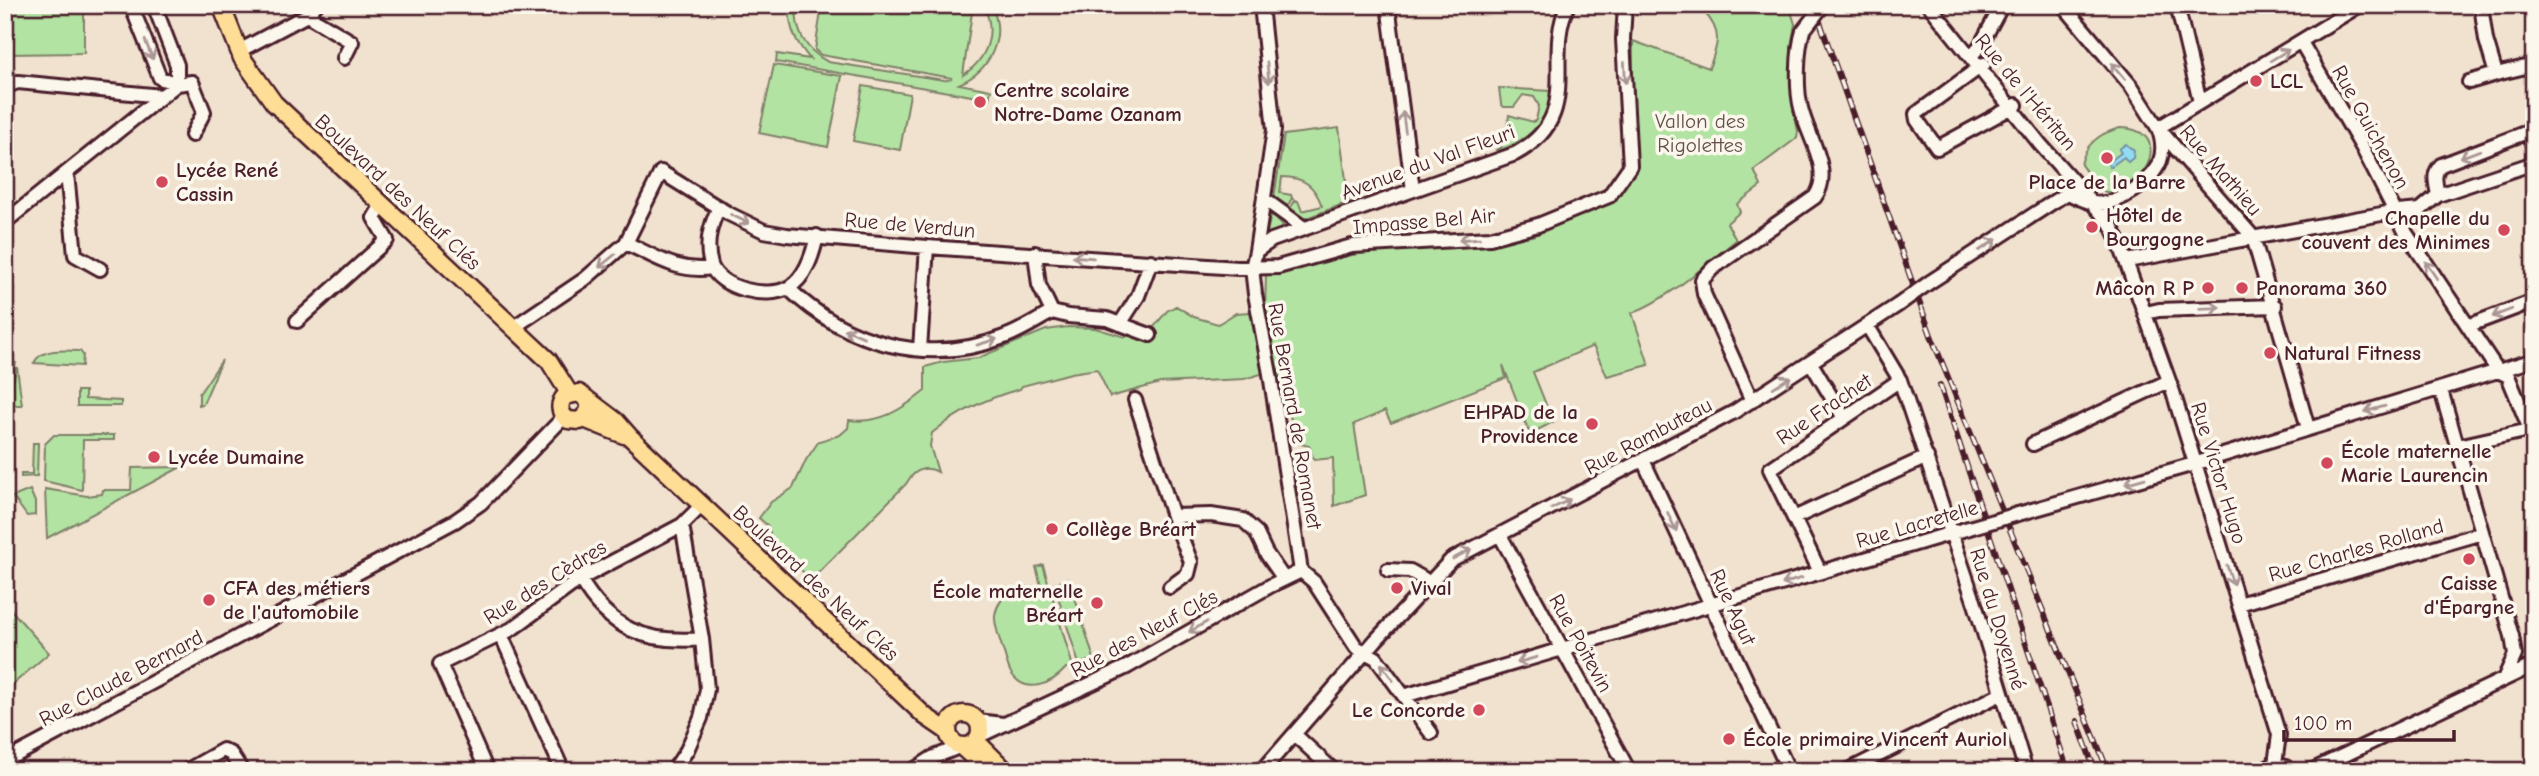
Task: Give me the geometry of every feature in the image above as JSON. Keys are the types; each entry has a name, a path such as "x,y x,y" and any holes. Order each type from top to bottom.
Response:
{"main road":[{"name":"Boulevard des Neuf Clés","path":"221,5 239,51 281,110 549,360 569,393"},
{"path":"569,393 583,394 589,402 589,411 583,419 576,422 564,417 560,404 569,393"},
{"name":"Boulevard des Neuf Clés","path":"589,402 616,421 912,702 966,734 989,763 1006,771"},
{"name":"Boulevard des Neuf Clés","path":"583,419 630,437"}],"street":[{"path":"131,5 160,78 177,84 192,82 204,112 192,135"},
{"path":"154,5 177,65 177,84"},
{"path":"1252,268 1274,130 1261,5"},
{"path":"1388,5 1413,190"},
{"name":"Avenue du Val Fleuri","path":"1256,251 1272,240 1304,228 1516,154 1537,139 1548,125 1556,105 1561,18 1568,5"},
{"name":"Impasse Bel Air","path":"1252,268 1278,267 1352,246 1490,238 1538,225 1609,195 1630,166 1623,39 1625,5"},
{"path":"1752,401 1704,294 1702,280 1708,272 1815,197 1822,187 1823,174 1800,107 1800,51 1803,31 1824,5"},
{"name":"Rue de l'Héritan","path":"1929,5 1970,56 1982,66 2046,150 2094,203"},
{"path":"1970,56 1980,46 2002,5"},
{"name":"Rue Mathieu","path":"2063,5 2132,87 2158,128 2253,237 2308,428"},
{"path":"2177,5 2200,102"},
{"path":"2158,128 2360,5"},
{"path":"2480,5 2496,74"},
{"path":"239,51 311,10 352,42 344,58"},
{"name":"Rue Guichenon","path":"2301,42 2362,147 2406,233 2470,325 2498,371 2508,376 2532,430"},
{"path":"2469,82 2534,65"},
{"path":"1982,66 1916,114 1917,120 1937,148 2014,106"},
{"path":"5,91 9,85 18,82 162,96"},
{"path":"5,222 177,84"},
{"path":"2094,203 2119,199 2149,178 2161,158 2158,128 2137,110"},
{"path":"2438,195 2434,178 2441,165 2530,131 2534,152"},
{"path":"2127,261 2396,212 2420,210 2438,195 2534,163"},
{"name":"Rue de Verdun","path":"626,243 661,172 764,230 927,247 1252,268"},
{"path":"67,173 75,255 100,269"},
{"name":"Rue Rambuteau","path":"1262,771 1451,560 1752,401 2067,193 2094,203"},
{"path":"1264,199 1304,228"},
{"name":"Rue Victor Hugo","path":"2094,203 2110,223 2127,261 2169,381 2279,735 2275,764"},
{"path":"297,321 387,240 374,218 382,205"},
{"path":"719,207 711,223 708,239 712,268 728,282 751,292 764,293 788,288 810,262 817,236"},
{"path":"514,327 585,279 626,243 684,269 712,268"},
{"path":"920,349 927,247"},
{"path":"1035,253 1039,285 1052,312"},
{"path":"1120,324 1138,296 1151,261"},
{"name":"Rue Bernard de Romanet","path":"1252,268 1301,570"},
{"path":"788,288 825,319 891,347 951,350 975,346 1004,337 1052,312 1107,319 1150,335"},
{"path":"2470,325 2534,301"},
{"path":"2146,313 2159,310 2275,306"},
{"name":"Rue du Doyenné","path":"1867,325 1900,380 1952,534 2026,771"},
{"name":"Rue Lacretelle","path":"1404,696 1712,607 1820,572 2441,390 2534,360"},
{"path":"1811,363 1844,418"},
{"name":"Rue Frachet","path":"1794,518 1770,469 1900,380"},
{"path":"2033,444 2169,381"},
{"path":"2441,390 2512,636 2515,655 2504,679"},
{"path":"1135,400 1191,562 1188,573 1170,587"},
{"name":"Rue Claude Bernard","path":"5,761 456,522 481,502 564,417"},
{"path":"2458,446 2532,430"},
{"path":"1820,572 1794,518 1927,457"},
{"name":"Rue Agut","path":"1643,460 1789,771"},
{"name":"Rue des Cèdres","path":"487,771 440,664 512,629 580,579 682,525 702,505"},
{"path":"1173,516 1211,514 1243,520 1256,532 1266,553 1284,579"},
{"path":"673,771 687,750 701,718 707,689 702,639 682,525"},
{"name":"Rue Charles Rolland","path":"2239,604 2482,533"},
{"name":"Rue Poitevin","path":"1500,534 1629,771"},
{"path":"1301,570 1314,582 1356,647 1376,658 1431,733"},
{"name":"Rue des Neuf Clés","path":"966,734 1003,724 1127,667 1301,570"},
{"path":"1388,570 1410,571 1424,579"},
{"path":"580,579 598,606 629,629 651,638 673,642 702,639"},
{"path":"501,635 563,771"},
{"path":"2311,771 2534,665"},
{"path":"1847,771 2001,694"},
{"path":"912,771 966,734 989,763"},
{"path":"1294,734 1334,771"},
{"path":"186,771 223,750 231,754 242,771"},
{"path":"2260,771 2275,764 2290,771"}],"green space":[{"path":"5,5 84,5 84,53 5,54"},
{"path":"790,5 797,5 799,31 807,45 828,62 944,80 952,78 821,55 815,50 822,5 973,5 963,75 979,61 988,44 989,25 983,5 991,5 997,29 993,52 979,71 959,84 991,90 989,99 776,62 777,54 810,59 794,35 790,21"},
{"name":"Vallon des Rigolettes","path":"1704,5 1789,5 1795,24 1791,47 1792,103 1797,138 1754,170 1761,186 1737,204 1740,212 1727,223 1736,240 1674,290 1632,313 1649,365 1607,376 1593,346 1533,372 1553,422 1530,434 1503,365 1506,378 1391,423 1385,411 1354,424 1365,495 1334,506 1333,458 1314,460 1309,446 1297,443 1278,369 1244,379 1160,383 1110,397 1097,369 1071,373 1022,386 985,401 932,433 930,446 938,472 923,469 915,473 816,575 807,575 774,548 768,526 759,518 771,502 793,488 806,460 819,441 840,435 848,428 849,420 880,418 907,404 925,391 925,367 978,358 1046,330 1068,327 1095,328 1125,337 1154,327 1167,311 1176,306 1194,317 1218,324 1236,313 1265,311 1266,275 1352,255 1389,250 1488,245 1535,235 1617,198 1633,173 1633,41 1709,68 1717,39 1714,26 1704,12"},
{"path":"774,65 842,76 828,147 759,133"},
{"path":"863,86 910,94 900,150 853,141"},
{"path":"1499,88 1551,91 1547,111 1532,132 1497,151 1506,140 1509,115 1533,122 1536,120 1539,106 1534,97 1523,95 1514,107 1504,107 1501,104"},
{"path":"1339,128 1349,202 1301,220 1288,211 1295,201 1293,199 1298,201 1302,211 1322,206 1308,184 1290,177 1282,177 1280,193 1291,195 1286,209 1274,198 1284,135"},
{"path":"2120,128 2135,130 2145,136 2150,145 2150,155 2140,176 2130,185 2117,191 2106,192 2096,185 2081,165 2094,140"},
{"path":"1271,215 1287,229 1269,236 1267,232"},
{"path":"80,351 83,355 82,366 34,363 48,352"},
{"path":"222,360 203,404 199,405 199,394"},
{"path":"5,362 16,363 5,393"},
{"path":"17,367 22,405 11,405 13,381"},
{"path":"77,391 85,391 85,399 121,401 121,406 77,406"},
{"path":"54,435 114,435 114,440 83,440 82,490 44,481 45,444"},
{"path":"33,443 38,443 37,476 21,477 21,474 32,474"},
{"path":"181,467 47,538 45,489 87,496 102,494 103,490 131,490 132,468"},
{"path":"30,490 35,502 35,515 27,516 13,497"},
{"path":"1043,565 1073,667 1066,668 1046,683 1031,686 1017,680 1011,673 997,631 995,615 1001,601 1012,592 1027,587 1042,589 1036,567"},
{"path":"1069,579 1094,659 1079,664 1054,584"},
{"path":"5,603 49,653 5,691"}],"water":[{"path":"2126,144 2134,151 2133,158 2128,162 2124,157 2110,167 2107,163 2121,153 2119,149"}],"railway":[{"path":"1814,5 1932,338 2108,771"},
{"path":"1940,385 2068,771"},
{"path":"2077,721 2095,771"}],"place":[{"name":"LCL","path":"2256,81"},
{"name":"Centre scolaire Notre-Dame Ozanam","path":"980,102"},
{"name":"Place de la Barre","path":"2107,158"},
{"name":"Lycée René Cassin","path":"162,182"},
{"name":"Hôtel de Bourgogne","path":"2092,227"},
{"name":"Chapelle du couvent des Minimes","path":"2504,230"},
{"name":"Mâcon R P","path":"2208,288"},
{"name":"Panorama 360","path":"2242,288"},
{"name":"Natural Fitness","path":"2270,353"},
{"name":"EHPAD de la Providence","path":"1592,424"},
{"name":"Lycée Dumaine","path":"154,457"},
{"name":"École maternelle Marie Laurencin","path":"2327,463"},
{"name":"Collège Bréart","path":"1052,529"},
{"name":"Caisse d'Épargne","path":"2469,559"},
{"name":"Vival","path":"1397,588"},
{"name":"CFA des métiers de l'automobile","path":"209,600"},
{"name":"École maternelle Bréart","path":"1097,603"},
{"name":"Le Concorde","path":"1479,710"},
{"name":"École primaire Vincent Auriol","path":"1729,739"}]}
